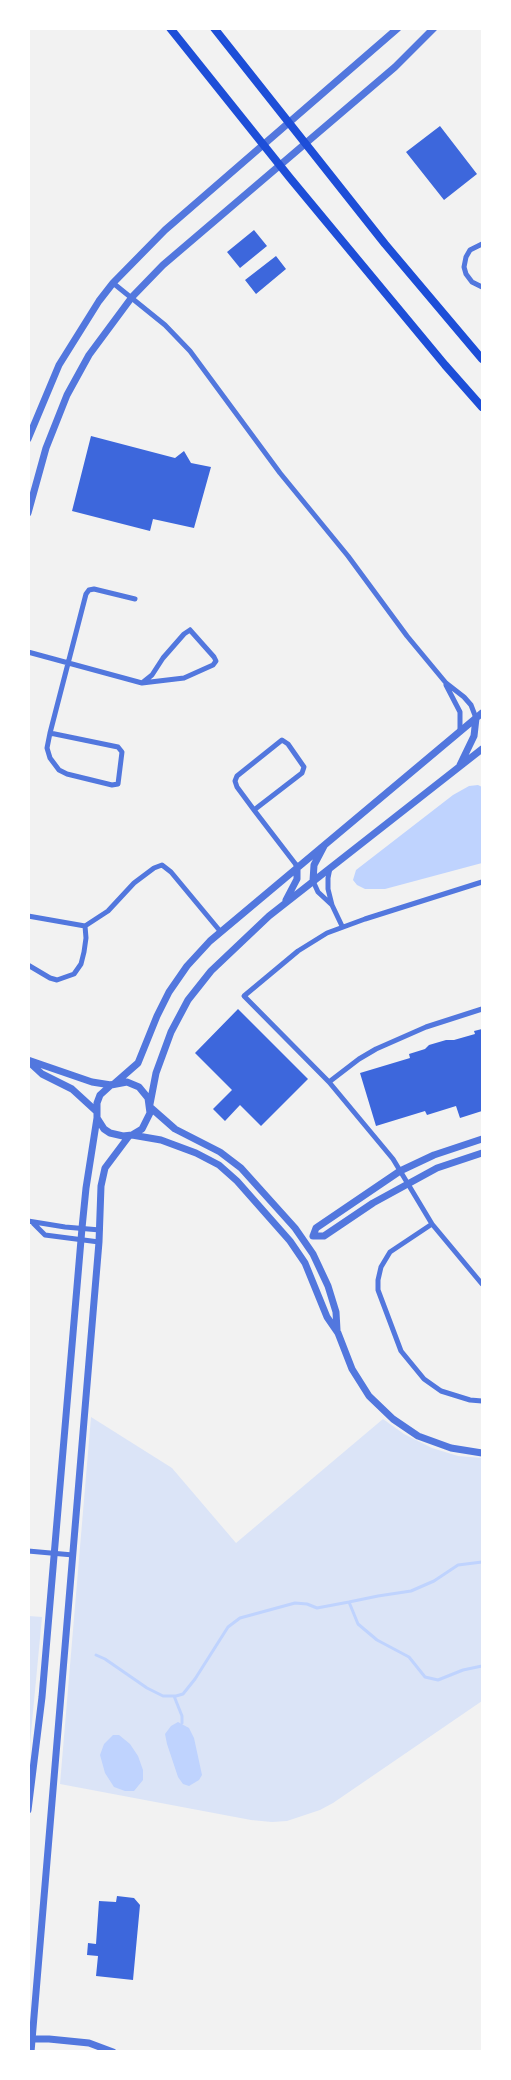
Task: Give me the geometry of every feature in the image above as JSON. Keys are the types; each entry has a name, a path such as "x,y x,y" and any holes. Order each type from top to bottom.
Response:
{"main road":[{"path":"170,28 262,145 445,365 483,407"},
{"path":"214,28 385,244 483,359"}],"street":[{"path":"28,439 59,365 94,308 113,283 144,249 398,28"},
{"path":"29,509 32,483 68,395 89,355 132,297 163,265 395,67 434,28"},
{"path":"483,244 470,250 464,267 472,282 483,287"},
{"path":"113,283 165,325 190,351 280,473 348,556 407,636 446,683 460,712 460,731"},
{"path":"50,733 118,747 122,752 118,784 112,785 59,770 50,758 47,748 50,733 86,594 93,590 135,599"},
{"path":"28,652 142,683 184,678 210,667 216,661 195,633 190,630 163,658 152,675 142,683"},
{"path":"446,683 465,697 476,718 474,736 459,767"},
{"path":"28,1810 42,1697 82,1228 99,1095 138,1063 157,1016 172,987 191,962 220,931 483,713"},
{"path":"254,810 302,772 304,767 288,744 282,740 237,776 235,781 237,787 254,810 297,866 297,879 283,905"},
{"path":"31,2052 30,2039 100,1230 101,1185 105,1168 131,1135 146,1124 156,1073 177,1019 192,994 228,953 331,866 483,749"},
{"path":"327,842 314,865 313,881 318,892 332,905"},
{"path":"28,916 85,926 108,911 134,883 154,868 162,865 171,872 220,931"},
{"path":"331,866 327,883 332,905 342,926"},
{"path":"483,882 342,926 327,933 298,951 244,996 329,1082 393,1159 432,1224 483,1284"},
{"path":"28,965 57,980 74,974 81,964 84,952 85,926"},
{"path":"329,1082 376,1048 426,1027 483,1009"},
{"path":"28,1061 47,1065 85,1080 112,1084 127,1082 140,1088 150,1106 175,1129 220,1152 241,1168 260,1187 313,1254 328,1286 336,1312 338,1333"},
{"path":"28,1061 42,1074 72,1089 96,1114 104,1129 110,1133 161,1140 189,1150 219,1166 247,1190 305,1263 356,1378 369,1396 393,1419 409,1430 439,1444 463,1451 483,1453"},
{"path":"313,1236 316,1228 400,1171 434,1155 483,1139"},
{"path":"295,1248 313,1236 324,1236 407,1183 437,1168 483,1153"},
{"path":"31,1222 100,1230"},
{"path":"31,1222 45,1235 99,1242"},
{"path":"432,1224 390,1252 381,1266 378,1290 401,1351 424,1379 441,1390 470,1400 483,1401"},
{"path":"28,1551 73,1556"},
{"path":"30,2039 89,2043 113,2052"}],"shaded area":[{"path":"91,1417 172,1468 236,1543 383,1419 404,1434 432,1448 458,1456 482,1458 482,1701 333,1803 287,1821 251,1820 60,1784"},
{"path":"28,1616 42,1617 29,1754"}],"water":[{"path":"469,786 482,787 482,863 385,889 365,889 353,880 356,870 453,795"},
{"path":"178,1722 189,1728 194,1738 202,1775 199,1780 189,1786 183,1784 178,1777 165,1734 171,1726"},
{"path":"113,1735 119,1735 130,1744 138,1756 143,1770 143,1780 134,1791 114,1787 105,1773 100,1755 104,1744"}],"building":[{"path":"440,126 477,174 444,200 406,152"},
{"path":"254,230 267,246 240,268 227,252"},
{"path":"276,256 286,269 256,294 245,280"},
{"path":"91,436 175,458 184,451 191,463 211,467 194,528 153,519 150,531 72,511"},
{"path":"238,1009 308,1079 261,1126 240,1105 225,1121 213,1109 232,1090 195,1053"},
{"path":"482,1029 482,1111 460,1118 456,1106 427,1115 425,1111 376,1126 360,1073 410,1058 409,1054 425,1049 429,1045 475,1034 474,1031"},
{"path":"117,1896 134,1898 140,1905 133,1980 96,1976 98,1956 87,1955 88,1943 96,1944 99,1901 116,1902"}],"waterway":[{"path":"349,1602 411,1591 434,1581 458,1565 482,1562"},
{"path":"96,1655 147,1688 163,1696 176,1696 183,1694 228,1627 240,1618 295,1603 317,1608 349,1602 358,1624 377,1640 409,1657 425,1677 438,1680 463,1670 482,1666"},
{"path":"174,1696 182,1716 182,1723"}]}
